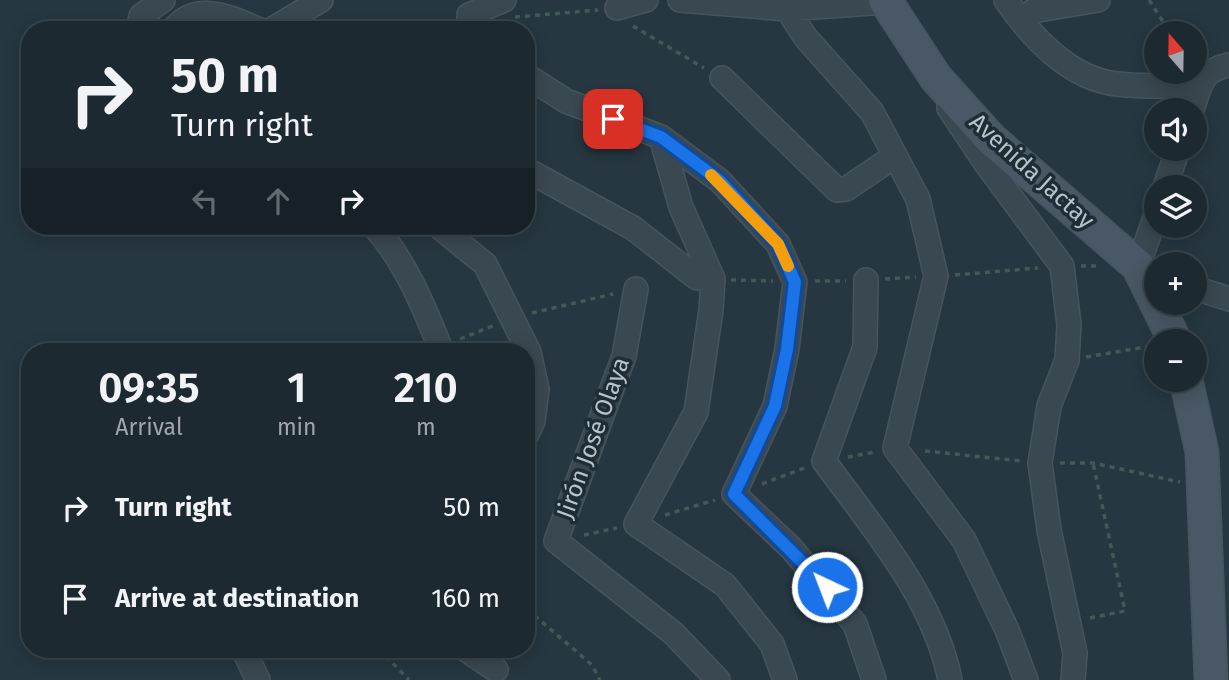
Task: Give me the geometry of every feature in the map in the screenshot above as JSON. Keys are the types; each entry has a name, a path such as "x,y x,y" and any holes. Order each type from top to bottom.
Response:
{"street":[{"path":"140,21 141,16 163,0"},
{"path":"286,21 320,0"},
{"path":"469,21 469,15 503,0"},
{"path":"617,8 646,0"},
{"path":"680,0 787,9 886,1"},
{"path":"1006,0 1047,48 1073,68 1114,84 1198,91 1213,68 1229,65"},
{"path":"1032,11 1098,0"},
{"name":"Avenida Jactay","path":"886,1 936,78 991,139 1138,267 1169,329"},
{"path":"787,9 806,38 872,112 918,199 936,276 895,448 964,540 1007,630 1026,680"},
{"path":"185,21 192,16 218,12 239,21"},
{"path":"722,78 837,190 846,189 895,156"},
{"path":"936,78 952,115 1062,266 1069,325 1067,360 1049,406 1040,463 1049,530 1075,653 1073,680"},
{"path":"535,81 566,101 661,137 720,181 778,244 795,282 787,349 775,406 734,494 791,548 855,624 874,680"},
{"path":"661,137 681,207 713,279 711,310 696,412 636,524 725,585 772,644 785,680"},
{"path":"535,174 633,228 697,278"},
{"path":"382,235 391,246 419,296 438,343"},
{"path":"449,235 485,264 524,343"},
{"path":"1138,267 1148,238"},
{"path":"866,280 865,347 824,461 887,547 922,606 945,656 950,680"},
{"name":"Jirón José Olaya","path":"636,289 624,356 556,541 673,633 718,680"},
{"path":"1207,292 1229,299"},
{"path":"535,380 535,405"},
{"path":"1189,392 1202,452 1211,680"},
{"path":"247,658 258,680"},
{"path":"478,658 496,670"}],"path":[{"path":"1149,0 1163,21"},
{"path":"617,8 639,32 722,78"},
{"path":"1067,360 1144,347"},
{"path":"1069,622 1125,611 1093,463 1204,487"},
{"path":"535,617 592,665 600,680"},
{"path":"388,658 409,680"}],"slow traffic":[{"path":"711,175 720,181 778,244 788,266"}],"route":[{"path":"613,119 661,137 720,181 778,244 795,282 787,349 775,406 734,494 791,548 827,587"}]}
